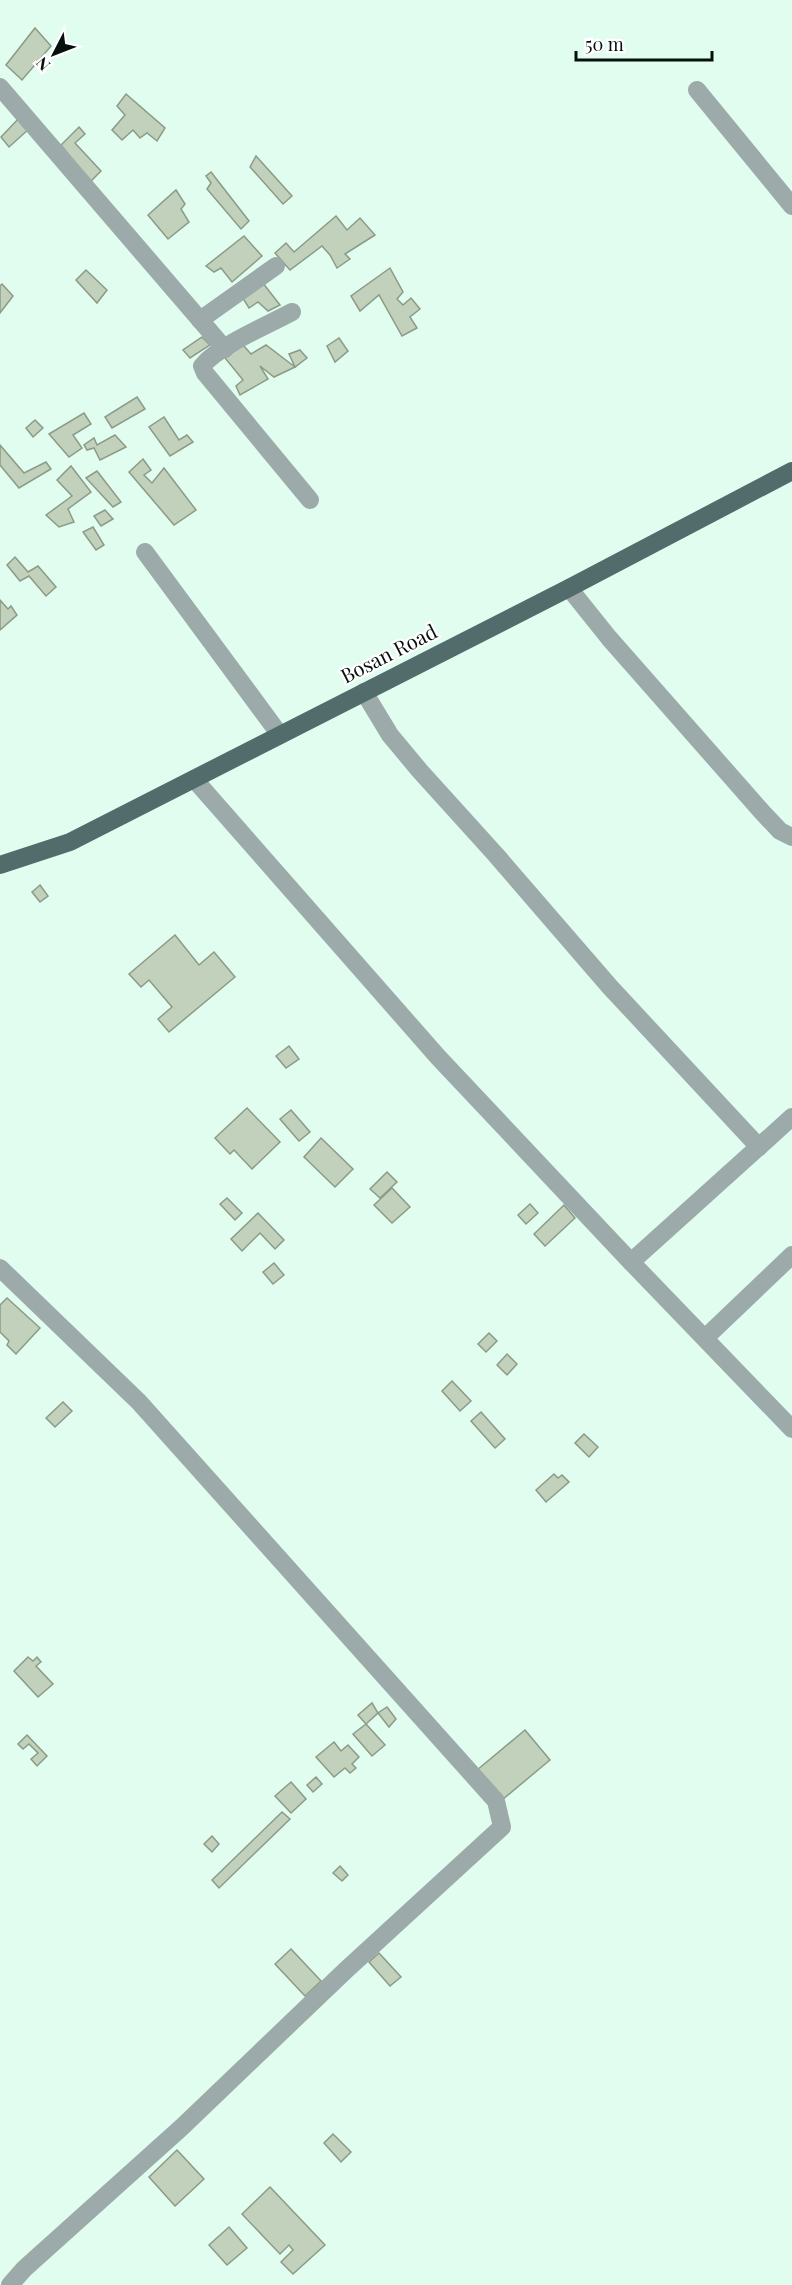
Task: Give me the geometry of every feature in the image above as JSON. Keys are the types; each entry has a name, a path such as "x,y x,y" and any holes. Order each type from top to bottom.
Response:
{"main road":[{"name":"Bosan Road","path":"0,865 70,842 569,588 792,471"}],"street":[{"path":"0,87 225,349"},
{"path":"697,90 792,206"},
{"path":"200,320 276,266"},
{"path":"292,312 225,349 207,360 202,366 310,500"},
{"path":"145,552 280,735"},
{"path":"569,588 609,638 763,813 780,831 792,837"},
{"path":"364,692 390,735 420,771 610,987 759,1147"},
{"path":"194,779 438,1057 792,1429"},
{"path":"631,1262 792,1117"},
{"path":"705,1338 792,1255"},
{"path":"0,1268 147,1411 496,1801 502,1827 346,1970 182,2127 24,2269 10,2285"}],"building":[{"path":"35,28 51,46 22,80 6,65"},
{"path":"126,94 165,128 157,141 147,133 140,138 133,130 122,140 112,130 125,115 117,106"},
{"path":"20,117 30,128 9,147 1,137"},
{"path":"79,127 85,134 75,143 101,171 90,182 61,145"},
{"path":"256,156 292,196 283,204 250,167"},
{"path":"211,172 249,221 241,229 207,189 211,183 206,176"},
{"path":"176,190 185,204 181,209 189,222 168,239 148,215"},
{"path":"336,216 347,230 360,218 375,235 345,254 350,259 337,268 322,246 290,270 275,253 286,243 294,252"},
{"path":"244,236 262,256 232,282 221,268 214,272 206,266"},
{"path":"390,268 403,292 397,299 403,305 411,298 420,309 410,317 417,328 402,336 379,295 360,311 351,296"},
{"path":"86,270 107,290 97,303 76,280"},
{"path":"259,278 280,305 268,311 258,302 249,308 239,292"},
{"path":"2,284 13,296 0,313 0,286"},
{"path":"202,337 210,345 190,358 183,350"},
{"path":"339,338 348,351 335,362 327,346"},
{"path":"243,345 251,354 266,345 295,367 274,377 260,366 268,379 240,395 236,386 243,380 225,358"},
{"path":"300,350 307,358 295,367 289,354"},
{"path":"137,397 145,409 112,428 105,417"},
{"path":"84,413 91,424 73,435 82,448 69,457 49,434"},
{"path":"164,417 179,440 187,435 193,442 170,456 149,427"},
{"path":"35,420 43,428 33,437 26,428"},
{"path":"115,435 126,447 100,460 94,448 87,450 84,445 94,438 97,445"},
{"path":"0,445 24,473 46,462 51,469 19,488 0,465"},
{"path":"143,459 151,470 144,475 152,483 164,468 196,510 174,525 129,472"},
{"path":"71,466 91,492 68,509 74,522 59,527 46,515 72,496 57,480"},
{"path":"97,471 121,502 113,507 86,478"},
{"path":"105,510 113,519 101,526 94,516"},
{"path":"93,527 104,545 96,550 83,532"},
{"path":"15,557 28,572 38,566 56,587 46,596 29,576 20,581 7,565"},
{"path":"0,600 8,609 11,606 17,615 0,630"},
{"path":"40,885 48,896 40,902 32,892"},
{"path":"175,935 199,965 214,952 235,977 169,1032 158,1019 172,1007 149,980 141,987 129,974"},
{"path":"289,1046 299,1059 286,1068 276,1056"},
{"path":"247,1108 280,1142 252,1169 234,1150 230,1154 215,1138"},
{"path":"291,1110 310,1132 299,1141 280,1119"},
{"path":"321,1138 353,1169 335,1187 304,1157"},
{"path":"387,1172 397,1182 380,1198 370,1189"},
{"path":"392,1188 410,1207 392,1223 374,1205"},
{"path":"227,1198 242,1213 235,1220 220,1204"},
{"path":"530,1204 538,1213 526,1224 518,1215"},
{"path":"564,1205 575,1218 545,1246 534,1234"},
{"path":"258,1213 284,1240 275,1249 260,1233 242,1251 231,1239"},
{"path":"274,1263 284,1275 273,1284 263,1272"},
{"path":"7,1298 40,1328 16,1354 7,1345 9,1341 0,1332 0,1305"},
{"path":"489,1333 497,1341 486,1352 478,1344"},
{"path":"507,1354 517,1364 507,1375 497,1365"},
{"path":"452,1381 471,1401 460,1411 442,1391"},
{"path":"63,1402 72,1411 55,1427 46,1418"},
{"path":"481,1412 505,1439 495,1448 471,1421"},
{"path":"584,1434 598,1447 589,1457 575,1443"},
{"path":"554,1474 558,1478 562,1475 569,1482 546,1502 536,1490"},
{"path":"28,1657 33,1661 37,1657 41,1662 36,1666 53,1684 38,1697 14,1671"},
{"path":"372,1703 378,1713 366,1724 358,1715"},
{"path":"387,1707 396,1719 389,1727 378,1713"},
{"path":"366,1724 385,1745 372,1756 353,1734"},
{"path":"525,1730 550,1760 502,1800 477,1770"},
{"path":"27,1735 47,1756 37,1766 31,1759 38,1753 29,1744 23,1749 18,1744"},
{"path":"334,1742 341,1751 348,1745 359,1757 352,1764 356,1768 350,1773 345,1768 334,1777 316,1757"},
{"path":"316,1777 322,1784 313,1792 307,1785"},
{"path":"291,1782 306,1799 291,1813 275,1796"},
{"path":"282,1812 290,1819 219,1888 212,1880"},
{"path":"212,1836 219,1844 212,1852 204,1844"},
{"path":"340,1866 348,1875 342,1881 333,1873"},
{"path":"291,1949 321,1981 305,1996 275,1964"},
{"path":"379,1953 401,1977 390,1986 369,1962"},
{"path":"333,2134 351,2152 341,2162 324,2143"},
{"path":"177,2150 204,2179 175,2206 149,2177"},
{"path":"270,2187 325,2245 293,2274 281,2262 293,2250 289,2245 280,2254 242,2214"},
{"path":"229,2227 247,2248 227,2265 209,2245"}]}
